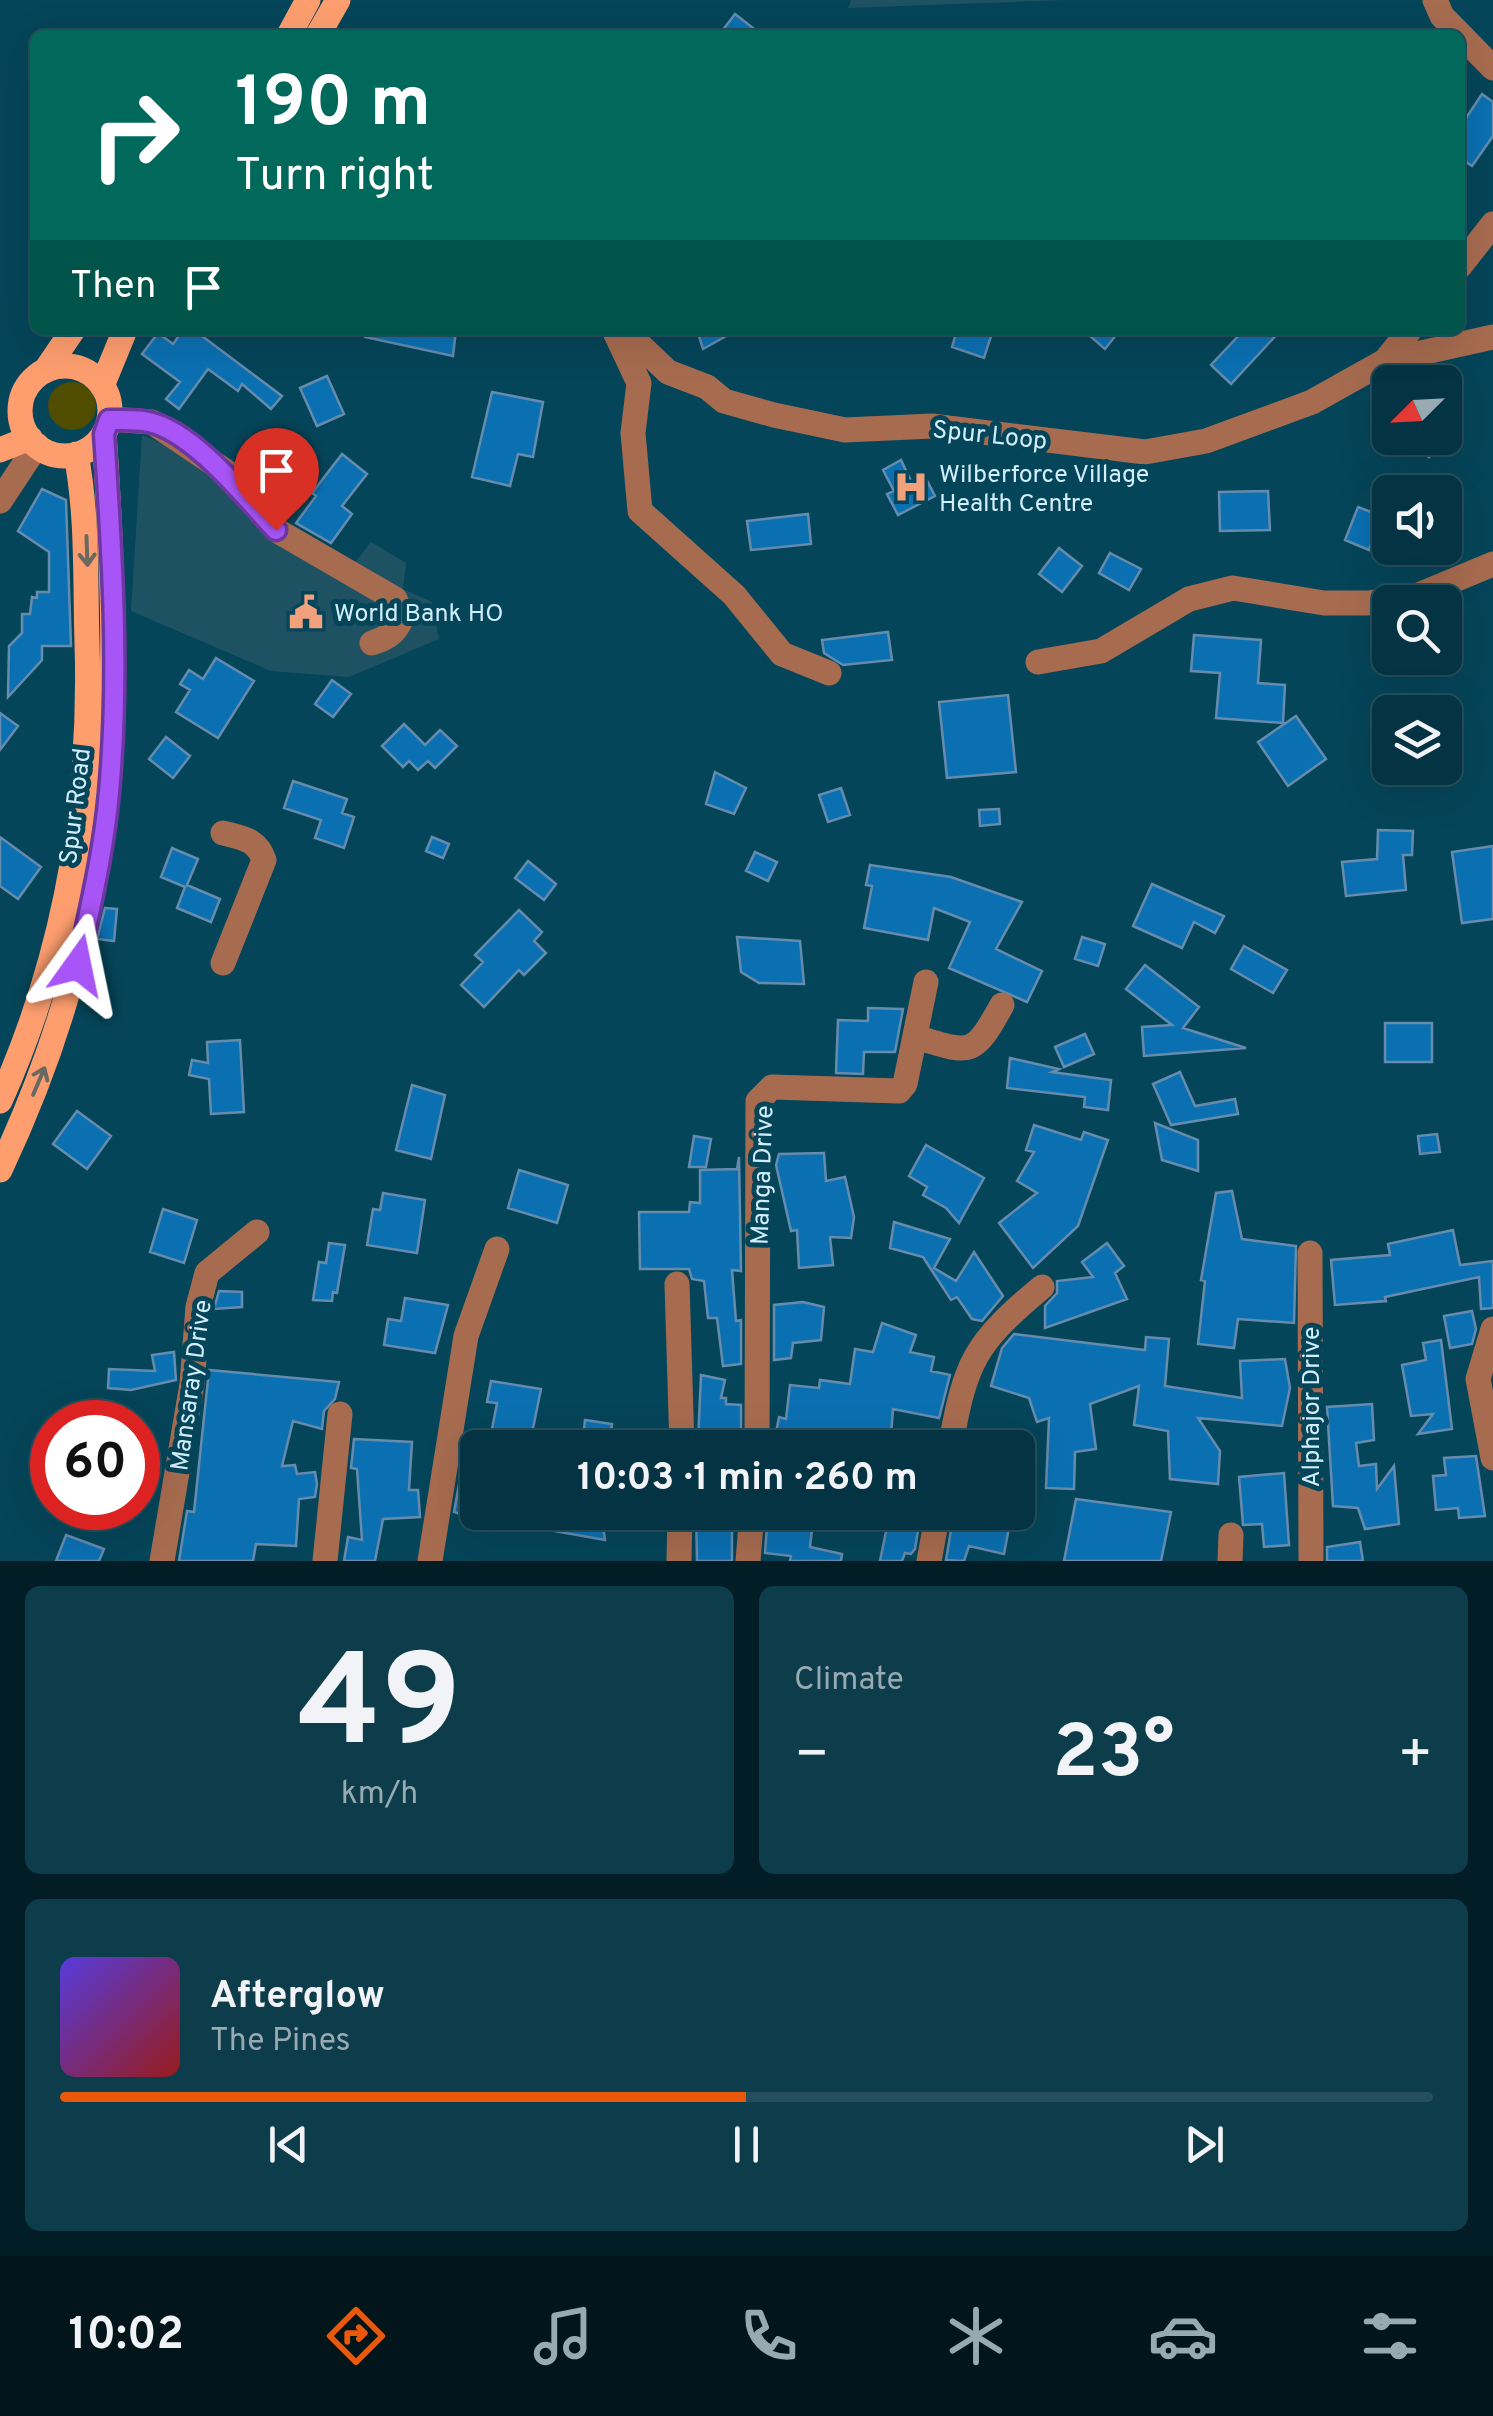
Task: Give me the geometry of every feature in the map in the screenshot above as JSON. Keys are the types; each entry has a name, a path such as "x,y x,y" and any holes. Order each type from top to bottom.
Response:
{"main road":[{"path":"291,30 308,0"},
{"path":"321,30 338,0"},
{"path":"69,335 10,413 33,442 54,454 76,454 96,444 107,427 102,386 123,335"},
{"path":"44,371 76,368 102,386"},
{"name":"Spur Road","path":"0,1100 19,1059 67,910 103,691 107,427"},
{"path":"0,450 33,442"},
{"name":"Spur Road","path":"0,1170 46,1066 78,965 109,795 103,691 76,454"}],"street":[{"path":"1435,0 1442,16 1456,30"},
{"path":"1465,39 1493,68"},
{"path":"1465,260 1493,224"},
{"path":"616,335 639,383 633,433 640,511 734,596 782,654 829,674"},
{"name":"Spur Loop","path":"629,335 668,372 708,387 724,401 774,415 845,430 932,426 1144,452 1248,429 1312,402 1385,361 1406,335"},
{"path":"1385,361 1493,336"},
{"path":"107,427 152,422 228,473 276,530 395,599 402,618 398,627 387,638 372,643"},
{"path":"0,502 33,442"},
{"path":"1038,662 1102,651 1131,630 1189,599 1234,588 1324,603 1368,603 1416,596 1493,564"},
{"path":"223,832 249,839 260,848 264,860 223,962"},
{"name":"Manga Drive","path":"757,1430 758,1101 772,1087 899,1091 905,1084 926,982"},
{"path":"916,1037 965,1049 982,1042 1002,1005"},
{"name":"Mansaray Drive","path":"162,1561 192,1384 198,1307 207,1273 257,1232"},
{"path":"430,1561 466,1336 497,1249"},
{"name":"Alphajor Drive","path":"1310,1253 1312,1561"},
{"path":"677,1284 681,1430"},
{"path":"954,1430 966,1369 998,1324 1042,1287"},
{"path":"1493,1328 1478,1379 1493,1458"},
{"path":"326,1561 340,1414"},
{"path":"679,1561 680,1530"},
{"path":"748,1561 751,1530"},
{"path":"929,1561 935,1530"}],"shaded area":[{"path":"851,0 1065,0 848,8"},
{"path":"72,382 89,389 96,406 89,423 72,430 55,423 48,406 55,389"},
{"path":"142,435 199,460 269,535 353,565 371,542 406,563 403,589 432,602 439,639 349,677 271,671 131,611"}],"building":[{"path":"735,14 756,30 723,30"},
{"path":"1482,94 1493,102 1493,136 1472,166 1465,161 1465,120"},
{"path":"156,335 173,344 179,335 201,335 282,396 271,409 242,384 238,391 208,369 179,409 166,399 180,382 142,354"},
{"path":"365,335 455,335 453,356"},
{"path":"699,335 728,335 703,349"},
{"path":"956,335 991,335 984,358 952,347"},
{"path":"1089,335 1116,335 1105,349"},
{"path":"1239,335 1276,335 1231,384 1211,365"},
{"path":"327,376 344,414 317,426 300,388"},
{"path":"492,392 543,402 533,457 518,454 510,486 472,477"},
{"path":"265,448 293,470 277,491 249,470"},
{"path":"342,454 367,474 342,506 352,514 331,543 296,523 316,496 312,493"},
{"name":"Wilberforce Village Health Centre","path":"901,460 912,483 925,477 935,496 898,515 887,494 894,491 883,470"},
{"path":"42,489 66,500 71,646 42,646 42,660 8,697 9,646 22,633 22,614 30,614 32,597 37,598 37,592 49,592 49,552 18,531"},
{"path":"1268,491 1270,530 1220,531 1219,492"},
{"path":"1358,507 1372,512 1369,550 1345,540"},
{"path":"808,514 811,544 751,550 747,521"},
{"path":"1059,548 1082,566 1062,592 1039,574"},
{"path":"1110,553 1141,569 1129,590 1099,573"},
{"path":"888,632 892,660 843,665 824,653 822,640"},
{"path":"1194,635 1261,640 1258,683 1285,685 1283,723 1216,718 1220,673 1191,671"},
{"path":"216,658 254,681 218,738 176,712 190,690 180,684 189,670 203,679"},
{"path":"332,680 351,694 333,717 315,704"},
{"path":"1008,695 1016,772 947,778 939,702"},
{"path":"0,713 18,726 0,750"},
{"path":"1296,716 1326,759 1288,786 1258,742"},
{"path":"404,724 425,745 440,730 457,746 435,768 428,761 418,770 409,761 403,767 382,746"},
{"path":"166,737 190,756 173,778 149,759"},
{"path":"715,772 746,788 734,814 706,804"},
{"path":"293,781 347,799 342,813 354,817 344,848 315,838 321,820 284,808"},
{"path":"841,788 850,815 828,822 819,795"},
{"path":"999,809 1000,824 980,826 979,810"},
{"path":"1378,830 1413,831 1412,855 1403,855 1406,890 1346,896 1342,862 1377,859"},
{"path":"0,837 41,867 18,899 0,886"},
{"path":"432,837 449,844 443,858 426,851"},
{"path":"1493,846 1493,919 1462,923 1452,852"},
{"path":"172,848 198,859 187,885 220,899 211,922 177,908 185,887 161,877"},
{"path":"755,852 777,862 768,881 746,871"},
{"path":"528,861 556,884 544,900 515,878"},
{"path":"870,865 951,877 1022,902 996,949 1042,971 1027,1002 949,968 970,922 934,908 928,940 864,928 872,886 866,885"},
{"path":"1152,884 1224,916 1215,933 1194,922 1182,948 1133,926"},
{"path":"105,908 117,909 114,941 97,939"},
{"path":"519,910 542,932 534,941 546,953 524,975 519,970 484,1007 461,985 483,962 475,955"},
{"path":"737,937 800,941 804,984 759,983 741,972"},
{"path":"1082,937 1105,944 1098,966 1075,959"},
{"path":"1244,946 1287,970 1273,993 1231,969"},
{"path":"1145,965 1199,1007 1183,1028 1246,1048 1144,1056 1142,1027 1172,1025 1126,989"},
{"path":"868,1008 903,1009 895,1052 864,1052 863,1074 836,1073 838,1020 868,1021"},
{"path":"1385,1023 1432,1023 1432,1062 1385,1062"},
{"path":"1085,1034 1094,1054 1064,1067 1055,1047"},
{"path":"240,1040 244,1112 211,1114 209,1079 189,1075 192,1060 208,1063 207,1042"},
{"path":"1010,1058 1059,1069 1052,1072 1111,1080 1108,1110 1084,1107 1085,1097 1007,1088"},
{"path":"1180,1072 1195,1106 1235,1099 1238,1114 1171,1125 1153,1084"},
{"path":"412,1085 445,1095 431,1159 396,1150"},
{"path":"77,1111 111,1136 87,1169 53,1144"},
{"path":"1155,1123 1198,1140 1198,1171 1162,1160"},
{"path":"1034,1125 1081,1140 1084,1132 1108,1140 1078,1226 1033,1268 999,1223 1037,1193 1017,1181 1034,1152 1026,1150"},
{"path":"1437,1134 1440,1152 1420,1154 1418,1136"},
{"path":"694,1136 711,1139 706,1167 689,1167"},
{"path":"926,1145 984,1178 959,1223 946,1208 923,1195 927,1187 909,1176"},
{"path":"824,1153 826,1181 845,1177 854,1217 851,1238 830,1237 833,1265 799,1268 797,1230 791,1231 776,1165 779,1154"},
{"path":"739,1157 741,1271 732,1270 736,1321 741,1320 741,1364 723,1366 717,1318 708,1318 704,1281 692,1279 689,1269 640,1269 639,1212 689,1212 690,1202 700,1203 700,1170 737,1169"},
{"path":"519,1170 568,1185 557,1223 508,1208"},
{"path":"1232,1191 1242,1239 1296,1246 1294,1323 1238,1319 1234,1348 1198,1344 1205,1281 1201,1280 1216,1193"},
{"path":"383,1193 425,1200 417,1253 367,1245 373,1209 380,1210"},
{"path":"163,1209 197,1220 184,1263 150,1252"},
{"path":"894,1222 950,1239 934,1268 956,1281 974,1252 1003,1296 982,1321 972,1319 957,1297 951,1300 923,1257 890,1248"},
{"path":"1453,1230 1460,1265 1493,1261 1493,1308 1481,1309 1479,1277 1385,1297 1386,1301 1335,1305 1331,1260 1390,1255 1388,1244"},
{"path":"329,1243 345,1245 337,1293 333,1292 332,1301 313,1300 319,1262 326,1263"},
{"path":"1107,1243 1124,1266 1115,1273 1127,1299 1045,1328 1045,1306 1057,1293 1057,1281 1093,1277 1082,1262"},
{"path":"219,1291 242,1292 242,1307 214,1309"},
{"path":"405,1298 448,1305 435,1353 384,1345 388,1319 401,1321"},
{"path":"803,1302 824,1307 821,1340 793,1343 791,1358 774,1360 774,1305"},
{"path":"1472,1311 1476,1329 1472,1344 1450,1348 1444,1316"},
{"path":"882,1323 916,1335 910,1352 934,1357 931,1371 950,1375 939,1418 893,1409 891,1430 776,1430 779,1417 786,1419 790,1385 819,1388 820,1380 850,1384 855,1349 873,1352"},
{"path":"1014,1334 1145,1350 1146,1337 1169,1339 1165,1386 1242,1398 1240,1361 1285,1359 1290,1388 1282,1426 1198,1418 1220,1451 1218,1484 1170,1479 1168,1431 1134,1425 1139,1386 1090,1404 1096,1449 1075,1452 1074,1489 1046,1488 1049,1418 1037,1422 1029,1398 991,1386 1002,1348"},
{"path":"1441,1340 1452,1429 1418,1434 1433,1414 1411,1416 1402,1365 1426,1360 1423,1343"},
{"path":"174,1352 176,1380 131,1390 108,1388 109,1369 155,1371 152,1355"},
{"path":"209,1370 339,1382 335,1399 324,1411 322,1429 293,1421 282,1466 295,1465 297,1474 315,1472 317,1484 315,1497 299,1499 296,1546 256,1544 253,1561 179,1561 187,1511 194,1512"},
{"path":"701,1375 725,1380 721,1398 726,1398 726,1404 741,1405 741,1430 698,1430"},
{"path":"491,1381 541,1389 533,1430 492,1429 497,1403 487,1402"},
{"path":"1372,1404 1374,1440 1356,1443 1359,1466 1376,1464 1377,1489 1394,1466 1399,1524 1365,1529 1358,1508 1333,1506 1327,1407"},
{"path":"585,1420 612,1424 611,1430 584,1430"},
{"path":"354,1439 412,1442 409,1490 418,1490 420,1517 383,1519 375,1561 344,1561 348,1537 362,1540 357,1469 351,1468"},
{"path":"1476,1456 1485,1516 1459,1518 1458,1508 1436,1510 1433,1476 1446,1475 1444,1458"},
{"path":"1284,1473 1289,1545 1264,1547 1262,1524 1243,1525 1239,1477"},
{"path":"460,1479 460,1514 454,1512"},
{"path":"1076,1499 1171,1512 1161,1561 1064,1561"},
{"path":"548,1530 604,1530 605,1540"},
{"path":"696,1530 732,1530 732,1561 697,1561"},
{"path":"767,1530 812,1530 810,1547 842,1554 841,1561 790,1561 791,1556 765,1553"},
{"path":"886,1530 918,1530 911,1554 905,1553 902,1561 880,1561"},
{"path":"951,1530 1009,1530 1004,1554 969,1546 964,1561 946,1560"},
{"path":"66,1535 104,1549 99,1561 56,1561"},
{"path":"1360,1542 1363,1561 1327,1561 1327,1547"}],"place":[{"name":"Wilberforce Village Health Centre","path":"911,487"},
{"name":"World Bank HO","path":"306,612"}],"route":[{"path":"78,965 104,832 113,732 114,622 104,434 109,420 152,422 177,438 228,473 276,530"}]}
